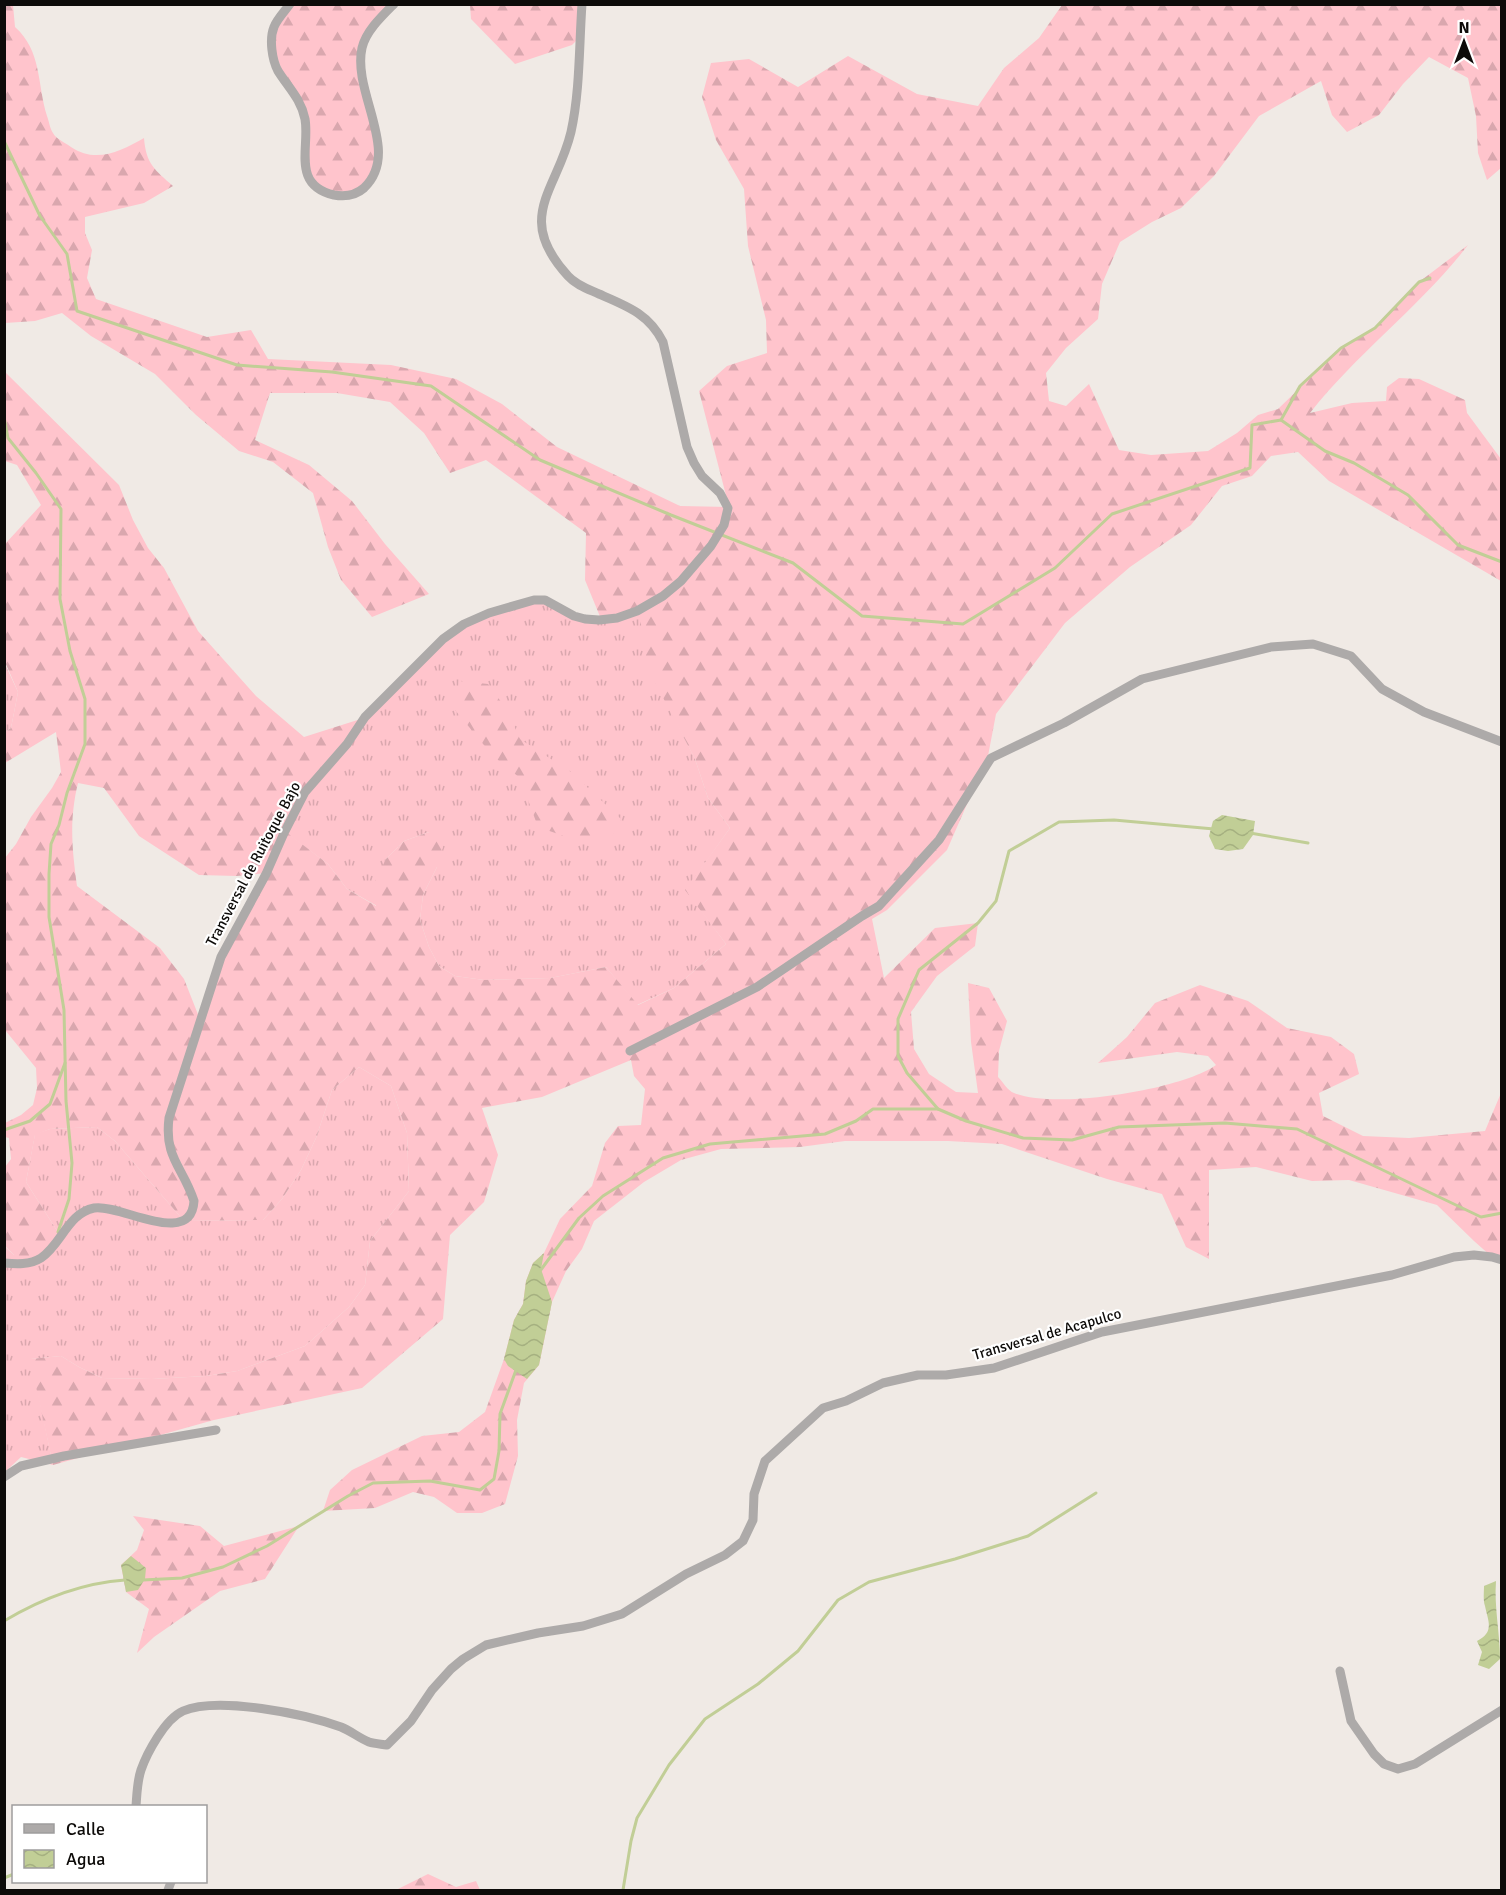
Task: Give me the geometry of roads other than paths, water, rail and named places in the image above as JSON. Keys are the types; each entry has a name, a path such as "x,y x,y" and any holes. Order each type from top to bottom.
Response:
{"street":[{"path":"290,4 273,27 272,42 275,63 296,95 303,113 304,158 308,175 321,190 342,196 362,189 369,182 378,161 377,130 362,83 360,63 362,46 371,30 394,4"},
{"name":"Transversal de Ruitoque Bajo","path":"4,1263 28,1263 41,1258 74,1220 92,1208 106,1207 154,1222 165,1223 182,1221 190,1215 194,1209 194,1201 169,1148 167,1133 169,1118 221,957 266,874 305,792 373,710 443,639 464,624 489,613 534,600 545,600 574,616 585,619 617,618 637,611 663,596 681,581 711,546 724,525 728,508 725,500 702,476 687,447 663,342 656,328 635,311 584,288 571,279 550,253 543,237 544,201 570,134 576,95 582,4"},
{"path":"630,1051 757,987 879,906 939,840 991,758 1064,723 1142,680 1271,647 1313,644 1351,656 1382,689 1424,712 1502,742"},
{"name":"Transversal de Acapulco","path":"136,1805 141,1770 163,1728 182,1711 206,1705 229,1704 302,1716 342,1727 369,1742 387,1745 411,1721 432,1690 451,1669 486,1645 583,1626 622,1614 686,1574 725,1555 743,1541 753,1520 754,1494 765,1461 823,1408 846,1401 883,1383 918,1375 946,1375 994,1368 1102,1332 1392,1275 1454,1257 1474,1254 1502,1260"},
{"path":"4,1477 21,1466 64,1456 216,1430"},
{"path":"1340,1671 1351,1721 1374,1754 1384,1764 1398,1769 1415,1764 1502,1710"}],"water":[{"path":"1222,815 1255,821 1253,835 1243,849 1228,851 1215,849 1209,836 1213,821"},
{"path":"544,1253 541,1269 552,1302 539,1365 527,1379 508,1366 504,1359 514,1320 523,1304 526,1281 533,1263"},
{"path":"131,1556 146,1568 145,1579 138,1590 126,1592 121,1565"},
{"path":"1496,1581 1500,1659 1489,1669 1478,1665 1482,1652 1477,1641 1483,1638 1489,1626 1484,1601 1484,1586"}],"waterway":[{"path":"4,141 40,216 67,254 77,311 237,365 332,372 431,386 540,460 793,563 862,616 963,624 1055,568 1112,514 1250,468 1252,425 1281,420 1325,451 1354,463 1408,495 1458,545 1502,562"},
{"path":"1281,420 1300,386 1341,348 1375,328 1419,282 1430,278"},
{"path":"4,417 8,438 61,509 60,599 70,651 85,699 85,744 51,844 49,874 49,917 64,1010 66,1101 72,1163 69,1199 58,1232"},
{"path":"938,1109 907,1073 898,1056 898,1019 919,970 978,923 996,901 1009,851 1059,822 1114,820 1214,829"},
{"path":"1250,833 1308,843"},
{"path":"4,1130 30,1121 50,1104 65,1063"},
{"path":"540,1271 579,1218 603,1196 663,1158 710,1144 825,1134 856,1121 873,1109 938,1109 966,1121 1023,1138 1072,1140 1119,1127 1225,1123 1297,1129 1481,1217 1502,1213"},
{"path":"143,1580 182,1578 223,1567 267,1546 373,1483 430,1481 480,1490 494,1479 499,1451 500,1414 516,1370"},
{"path":"623,1890 637,1818 669,1765 705,1719 758,1684 798,1651 838,1600 869,1582 955,1559 1028,1536 1096,1493"},
{"path":"4,1621 62,1593 125,1580"},
{"path":"4,1878 12,1875"}]}
